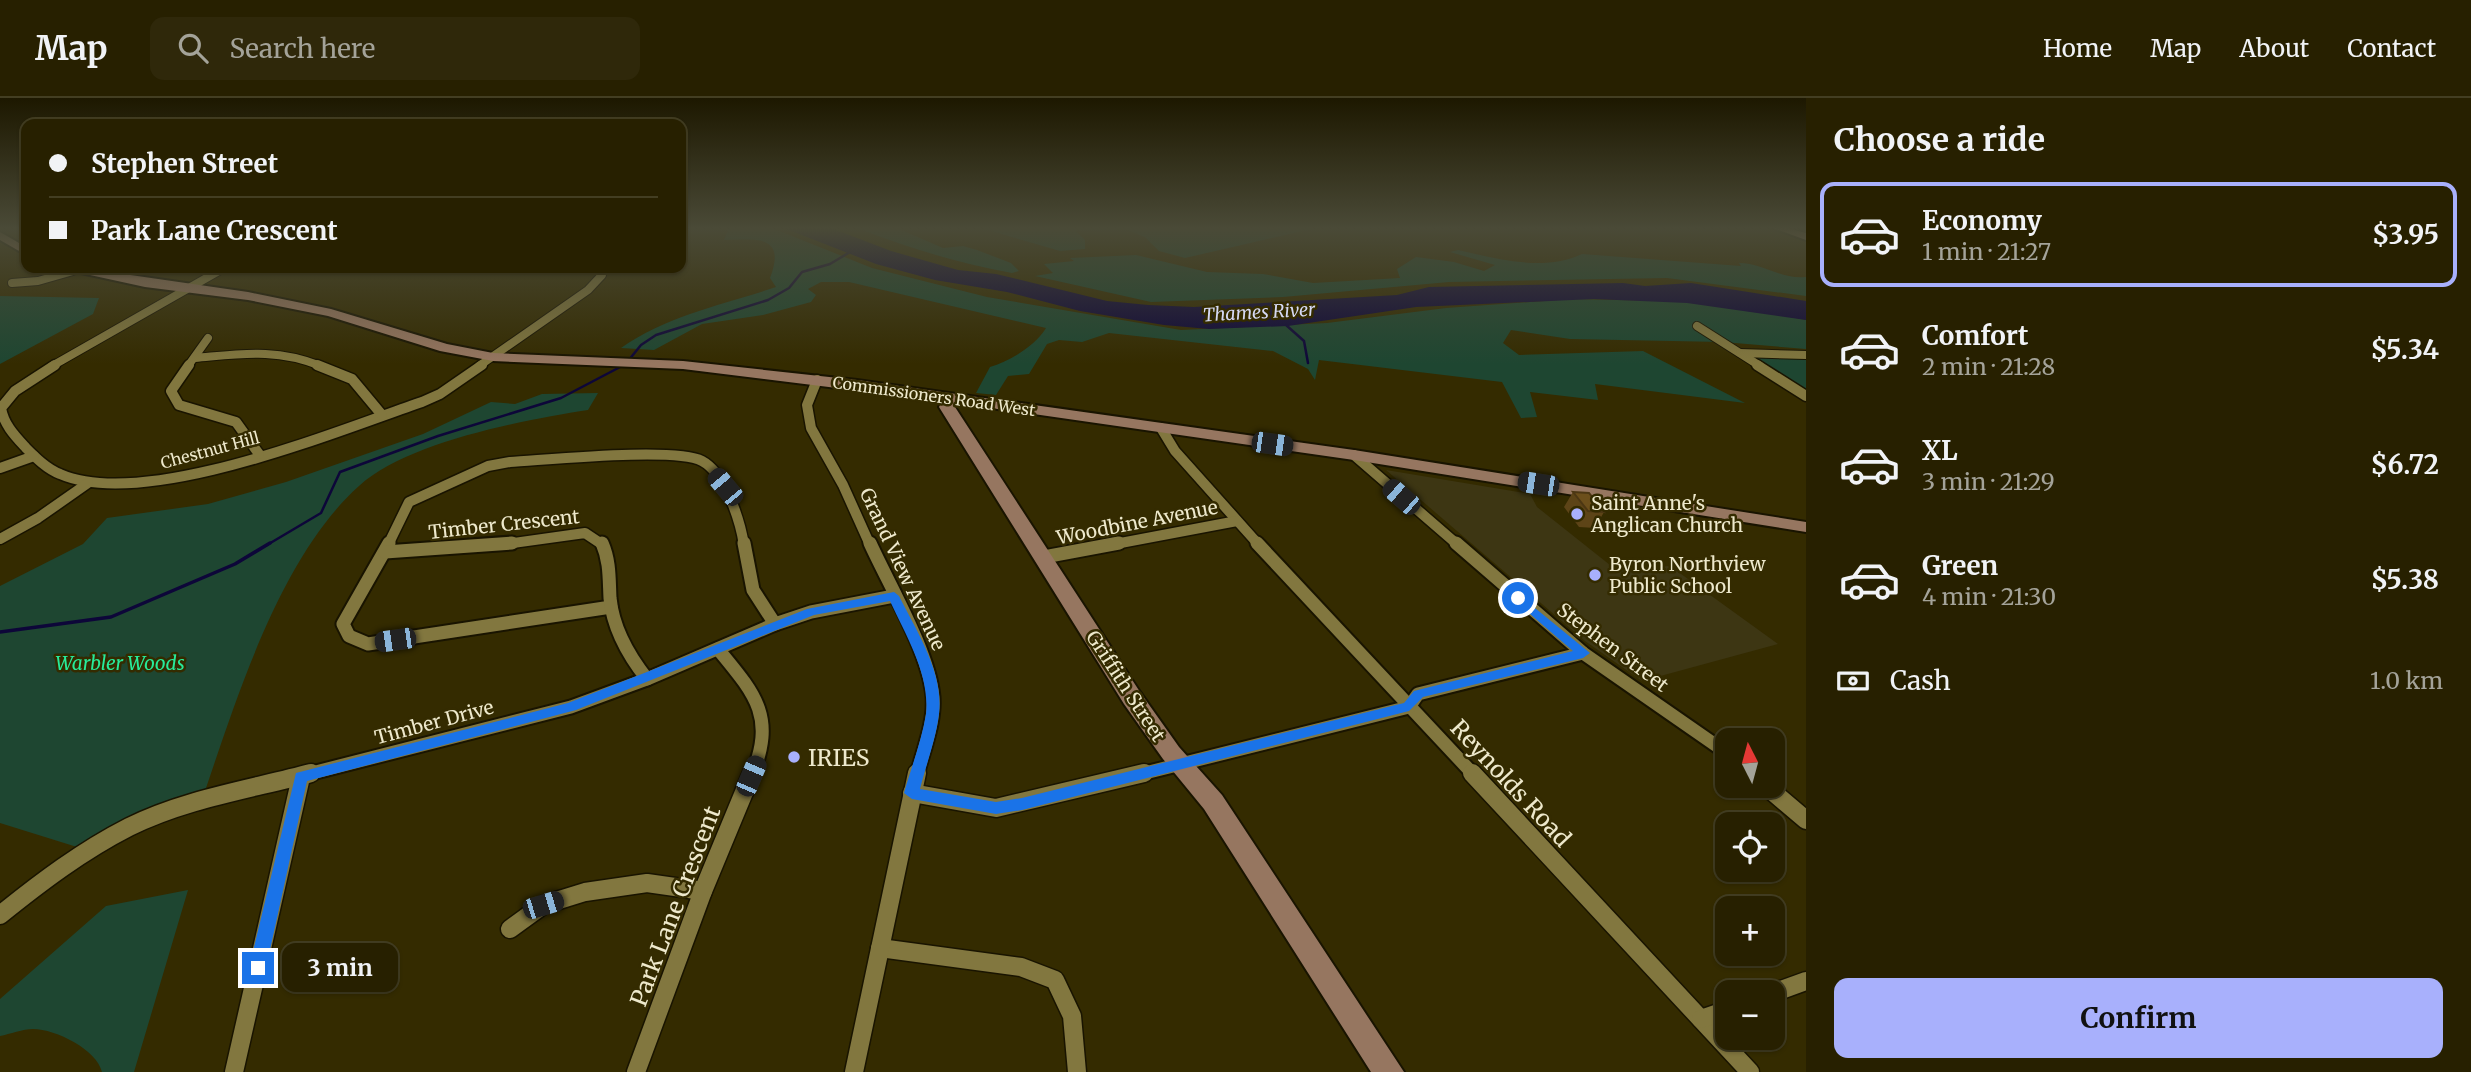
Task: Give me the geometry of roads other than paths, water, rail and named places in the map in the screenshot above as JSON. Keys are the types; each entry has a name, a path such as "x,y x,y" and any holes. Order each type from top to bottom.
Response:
{"main road":[{"name":"Commissioners Road West","path":"95,273 186,289 248,296 331,313 445,348 493,357 683,365 951,397 1354,455 1806,527"},
{"name":"Griffith Street","path":"951,397 947,407 1132,698 1213,802 1390,1072"}],"street":[{"path":"12,283 38,281 57,273"},
{"path":"186,289 214,273"},
{"path":"493,357 588,290 602,273"},
{"name":"Chestnut Hill","path":"186,289 35,376 15,391 1,408 3,423 34,456 60,475 88,483 147,482 180,477 382,415 440,394 493,357"},
{"path":"1697,326 1806,396"},
{"path":"208,338 171,391 173,399 179,405 236,422 259,454"},
{"path":"195,358 268,352 298,356 352,379 382,415"},
{"path":"1740,353 1806,355"},
{"name":"Grand View Avenue","path":"817,380 807,405 811,428 843,485 926,666 933,697 932,715 912,793 854,1072"},
{"name":"Reynolds Road","path":"1161,428 1175,451 1237,521 1750,1072"},
{"name":"Stephen Street","path":"1354,455 1583,653 1715,745"},
{"path":"0,468 34,456"},
{"path":"611,607 368,644 349,636 343,624 385,552 410,502 488,466 542,460 691,457 705,463 725,487 741,527 753,590 775,624"},
{"path":"0,538 38,518 88,483"},
{"name":"Woodbine Avenue","path":"1044,557 1237,521"},
{"name":"Timber Crescent","path":"385,552 475,548 585,533 599,538 605,547 611,607 628,655 647,679"},
{"name":"Timber Drive","path":"0,915 56,870 131,826 195,803 571,707 647,679 775,624 811,612 894,596"},
{"name":"Park Lane Crescent","path":"636,1072 703,891 761,753 766,732 763,709 718,649"},
{"path":"912,793 996,808 1022,804 1409,707 1418,694 1583,653"},
{"path":"234,1072 301,777"},
{"path":"1780,798 1806,820"},
{"path":"510,929 543,905 585,892 647,883 703,891"},
{"path":"880,948 1021,967 1055,980 1072,1016 1077,1072"},
{"path":"1785,989 1806,981"},
{"path":"1700,1019 1715,1014"}],"water":[{"name":"Thames River","path":"911,273 996,274 1107,301 1194,307 1397,295 1429,287 1623,283 1645,286 1691,283 1806,301 1806,320 1687,303 1594,299 1416,307 1288,326 1209,329 1164,325 1080,311 1007,292"}],"waterway":[{"path":"628,361 641,345 656,335 768,300 789,288 801,273"},
{"name":"Thames River","path":"1286,325 1304,341 1308,363"},
{"path":"267,545 321,513 340,472 438,436 561,398 622,366"},
{"path":"0,632 111,617 235,564 270,543"}],"place":[{"name":"Saint Anne's Anglican Church","path":"1577,514"},
{"name":"Byron Northview Public School","path":"1595,575"},
{"name":"IRIES","path":"794,757"}],"park label":[{"name":"Warbler Woods","path":"120,663"}]}
